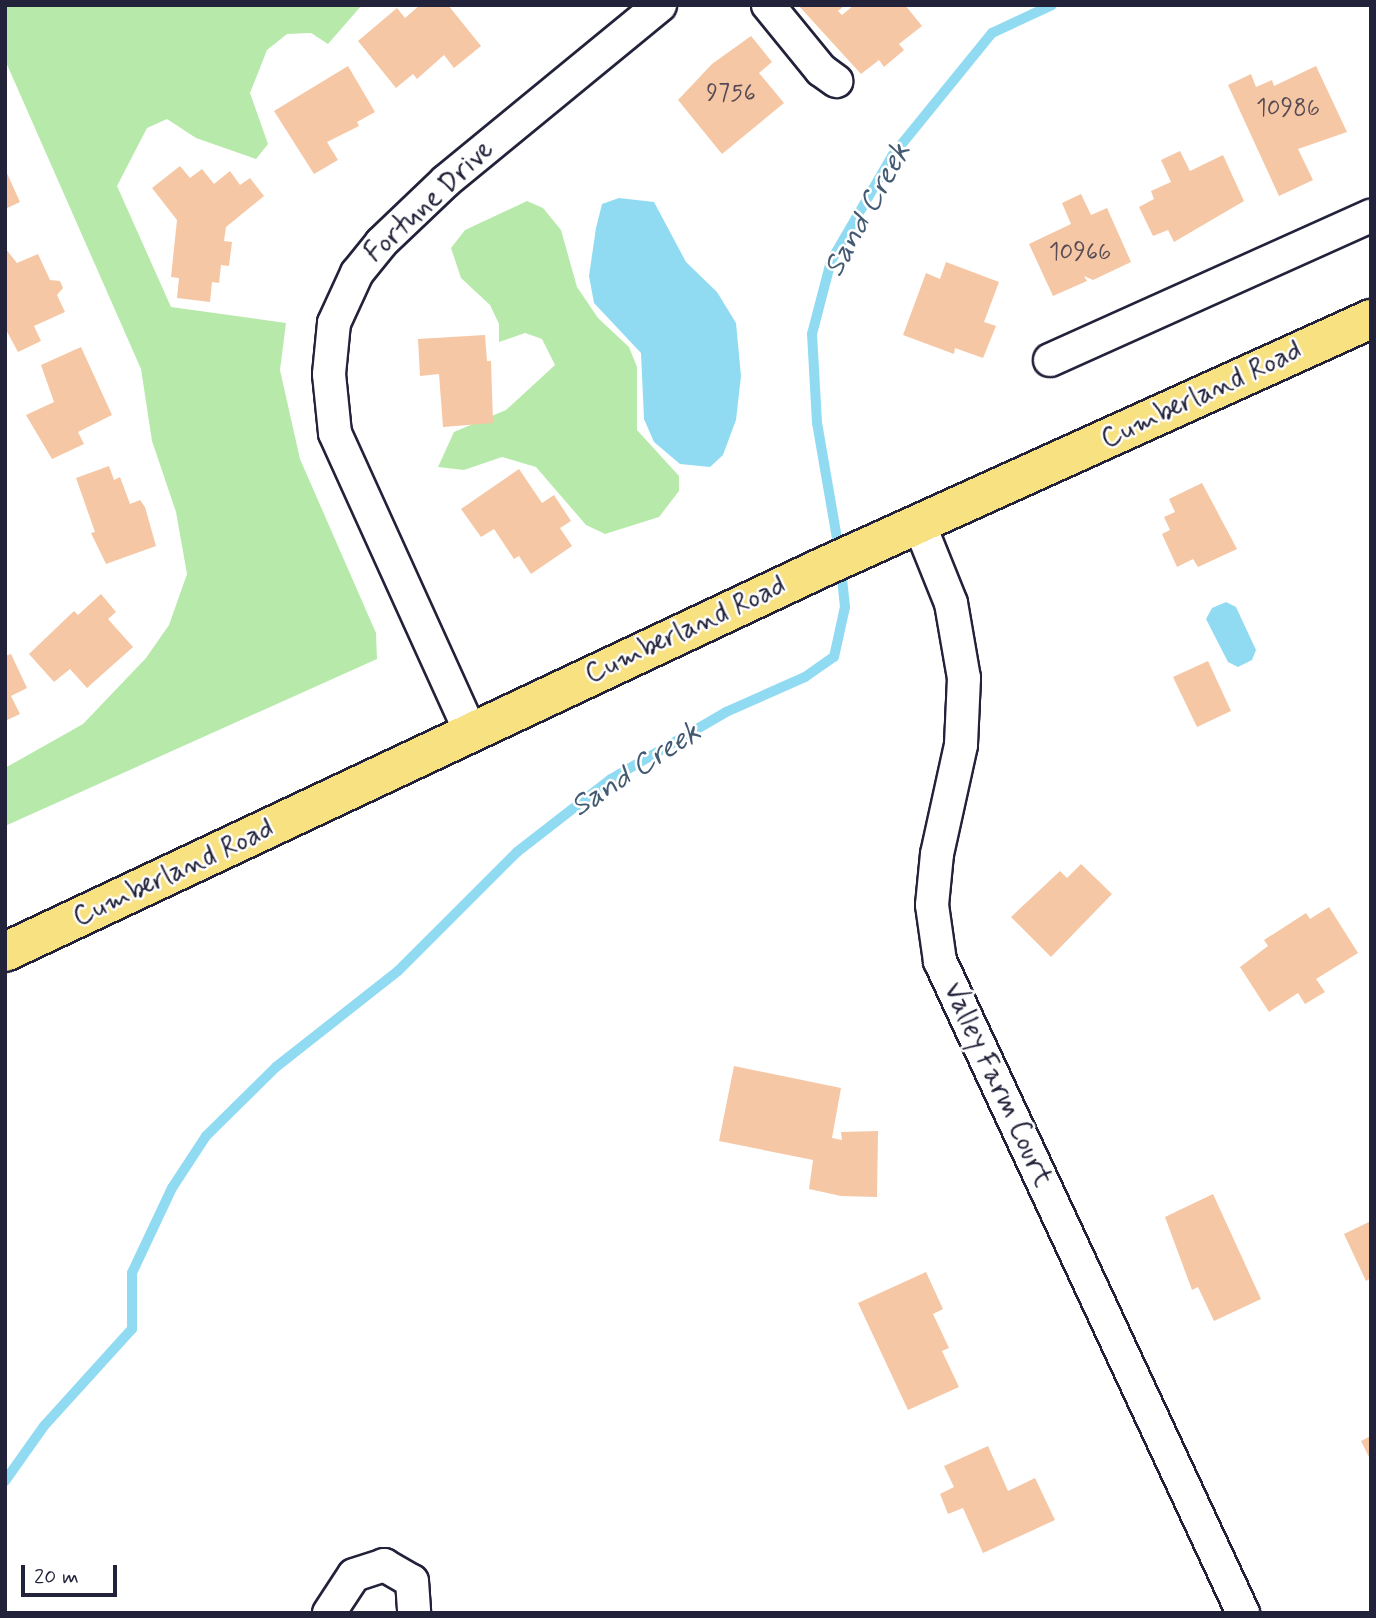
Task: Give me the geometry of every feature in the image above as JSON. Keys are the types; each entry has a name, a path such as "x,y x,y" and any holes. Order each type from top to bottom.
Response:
{"main road":[{"name":"Cumberland Road","path":"5,952 821,568 920,526 1371,319"}],"street":[{"name":"Fortune Drive","path":"471,733 335,433 329,374 334,323 357,273 382,243 446,181 660,5"},
{"path":"768,5 821,70 836,81"},
{"path":"1050,360 1371,216"},
{"name":"Valley Farm Court","path":"920,526 951,603 964,678 961,745 937,854 932,905 940,961 1243,1613"},
{"path":"329,1613 354,1575 384,1564 412,1581 414,1613"}],"green space":[{"path":"5,5 362,5 328,44 311,33 287,34 267,50 250,93 268,144 256,159 196,138 167,119 147,128 117,186 171,307 286,323 280,370 300,459 376,633 377,659 5,826 5,768 83,724 146,658 169,625 187,574 176,512 152,441 141,369 5,60"},
{"path":"527,201 543,208 561,230 577,287 598,318 629,347 637,367 637,430 679,476 679,491 659,517 605,534 586,525 536,467 502,457 464,470 438,467 454,432 506,410 555,365 542,339 525,333 499,342 499,324 490,305 461,278 451,248 465,230"}],"water":[{"path":"619,198 654,202 686,262 717,292 736,323 741,376 736,420 723,455 710,467 680,464 654,442 644,419 641,353 594,303 589,276 596,228 602,204"},
{"path":"1226,602 1236,607 1256,650 1252,660 1238,667 1228,662 1206,619 1212,608"}],"building":[{"path":"420,5 448,5 481,46 454,68 444,55 417,79 413,74 396,88 358,41 397,8 405,18"},
{"path":"798,5 845,5 838,11 842,15 854,5 905,5 922,26 899,44 904,50 884,67 879,60 861,74"},
{"path":"751,36 772,62 759,73 784,103 722,154 678,100 712,64"},
{"path":"348,66 375,112 357,122 359,126 327,142 338,160 314,174 274,111"},
{"path":"1316,66 1347,132 1298,149 1313,180 1279,196 1228,85 1251,74 1256,87 1272,80 1274,86"},
{"path":"1180,151 1190,171 1223,155 1244,201 1174,242 1168,230 1153,236 1139,207 1154,199 1151,191 1171,182 1161,160"},
{"path":"180,166 190,178 202,169 214,184 230,171 240,185 250,178 264,196 226,227 224,241 232,242 229,266 221,265 219,283 212,282 210,302 177,298 179,278 171,277 177,220 152,188"},
{"path":"5,169 20,202 5,209"},
{"path":"1081,194 1091,215 1107,208 1131,262 1093,280 1084,276 1087,281 1053,296 1029,244 1071,224 1062,203"},
{"path":"5,248 17,263 38,254 50,280 60,281 63,288 57,295 65,312 34,326 41,341 18,352 5,328"},
{"path":"946,262 999,282 984,322 996,326 983,358 955,348 954,354 903,335 926,273 940,279"},
{"path":"485,335 487,361 491,361 493,423 443,427 439,374 420,376 418,339"},
{"path":"81,347 112,415 78,432 84,444 52,459 26,415 54,402 41,365"},
{"path":"109,466 114,480 120,477 130,504 140,500 145,507 156,546 106,564 91,533 95,532 76,478"},
{"path":"519,469 542,503 554,495 571,521 560,528 572,546 531,574 519,556 514,559 494,529 481,537 461,509"},
{"path":"1202,483 1237,549 1198,567 1193,559 1177,567 1162,534 1170,530 1164,517 1175,512 1169,499"},
{"path":"101,594 116,612 108,619 133,647 87,688 70,669 54,682 29,654 74,611 78,615"},
{"path":"11,654 27,688 11,696 20,714 5,721 5,656"},
{"path":"1208,661 1231,711 1197,727 1173,677"},
{"path":"1081,864 1112,894 1051,957 1011,917 1060,871 1067,878"},
{"path":"1329,907 1358,953 1316,979 1325,992 1305,1004 1298,993 1269,1012 1240,967 1268,946 1264,940 1306,913 1310,919"},
{"path":"734,1066 841,1088 832,1138 842,1140 841,1132 878,1131 877,1197 841,1196 809,1189 813,1160 719,1141"},
{"path":"1213,1194 1261,1299 1214,1321 1198,1287 1192,1290 1165,1217"},
{"path":"1371,1221 1371,1278 1366,1281 1344,1234"},
{"path":"926,1272 943,1309 933,1314 949,1348 942,1351 959,1387 908,1410 858,1303"},
{"path":"1371,1436 1371,1461 1361,1441"},
{"path":"988,1446 1008,1491 1035,1478 1055,1520 983,1553 963,1508 948,1514 940,1494 954,1487 944,1466"}],"waterway":[{"name":"Sand Creek","path":"839,550 817,423 812,334 831,261 892,156 992,33 1052,5"},
{"name":"Sand Creek","path":"5,1481 44,1426 132,1329 132,1273 172,1188 206,1136 276,1067 398,971 517,852 611,779 726,712 805,677 834,657 845,607 841,569"}]}
